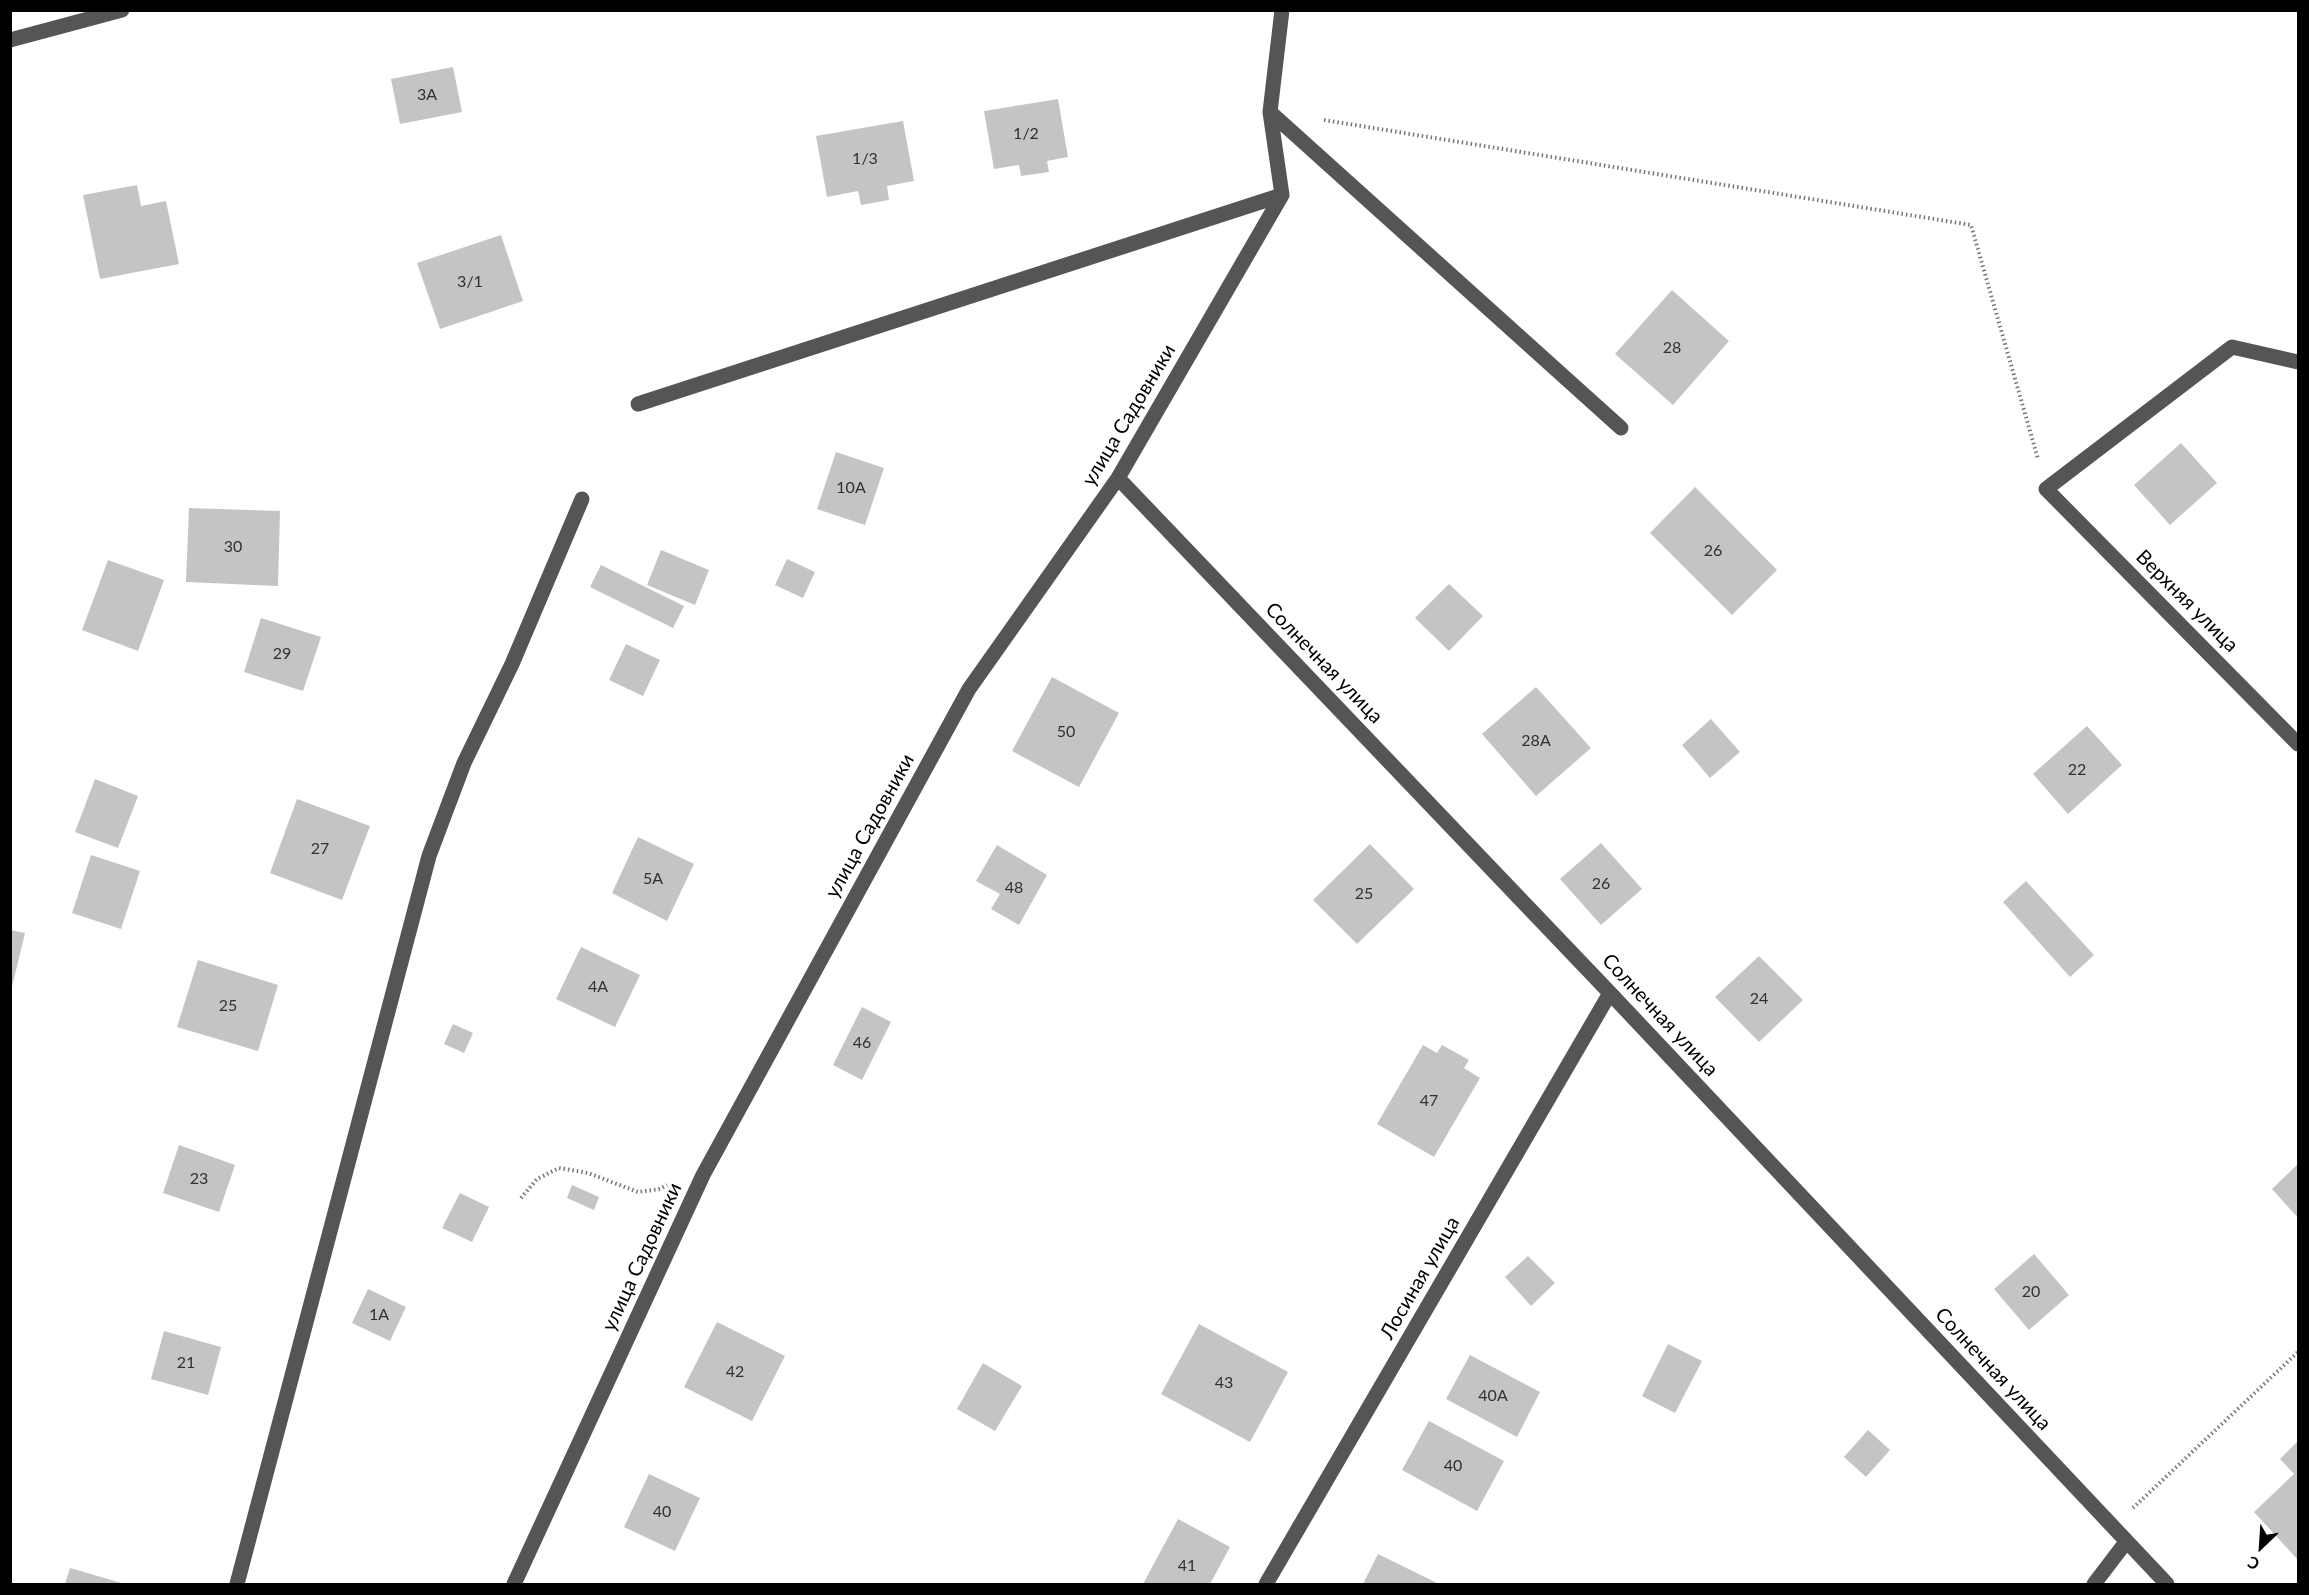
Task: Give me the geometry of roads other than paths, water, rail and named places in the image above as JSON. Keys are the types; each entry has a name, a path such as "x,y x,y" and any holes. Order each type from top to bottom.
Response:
{"street":[{"path":"10,40 122,10"},
{"path":"638,404 1282,195 1270,112 1282,10"},
{"path":"1270,112 1621,428"},
{"name":"улица Садовники","path":"514,1584 703,1174 969,689 1118,478 1282,195"},
{"name":"Верхняя улица","path":"2298,362 2232,347 2046,489 2298,744"},
{"name":"Солнечная улица","path":"1118,478 1610,993 2167,1584"},
{"path":"237,1584 429,856 464,763 512,663 582,499"},
{"name":"Лосиная улица","path":"1266,1584 1610,993"},
{"path":"2094,1584 2127,1542"}]}
